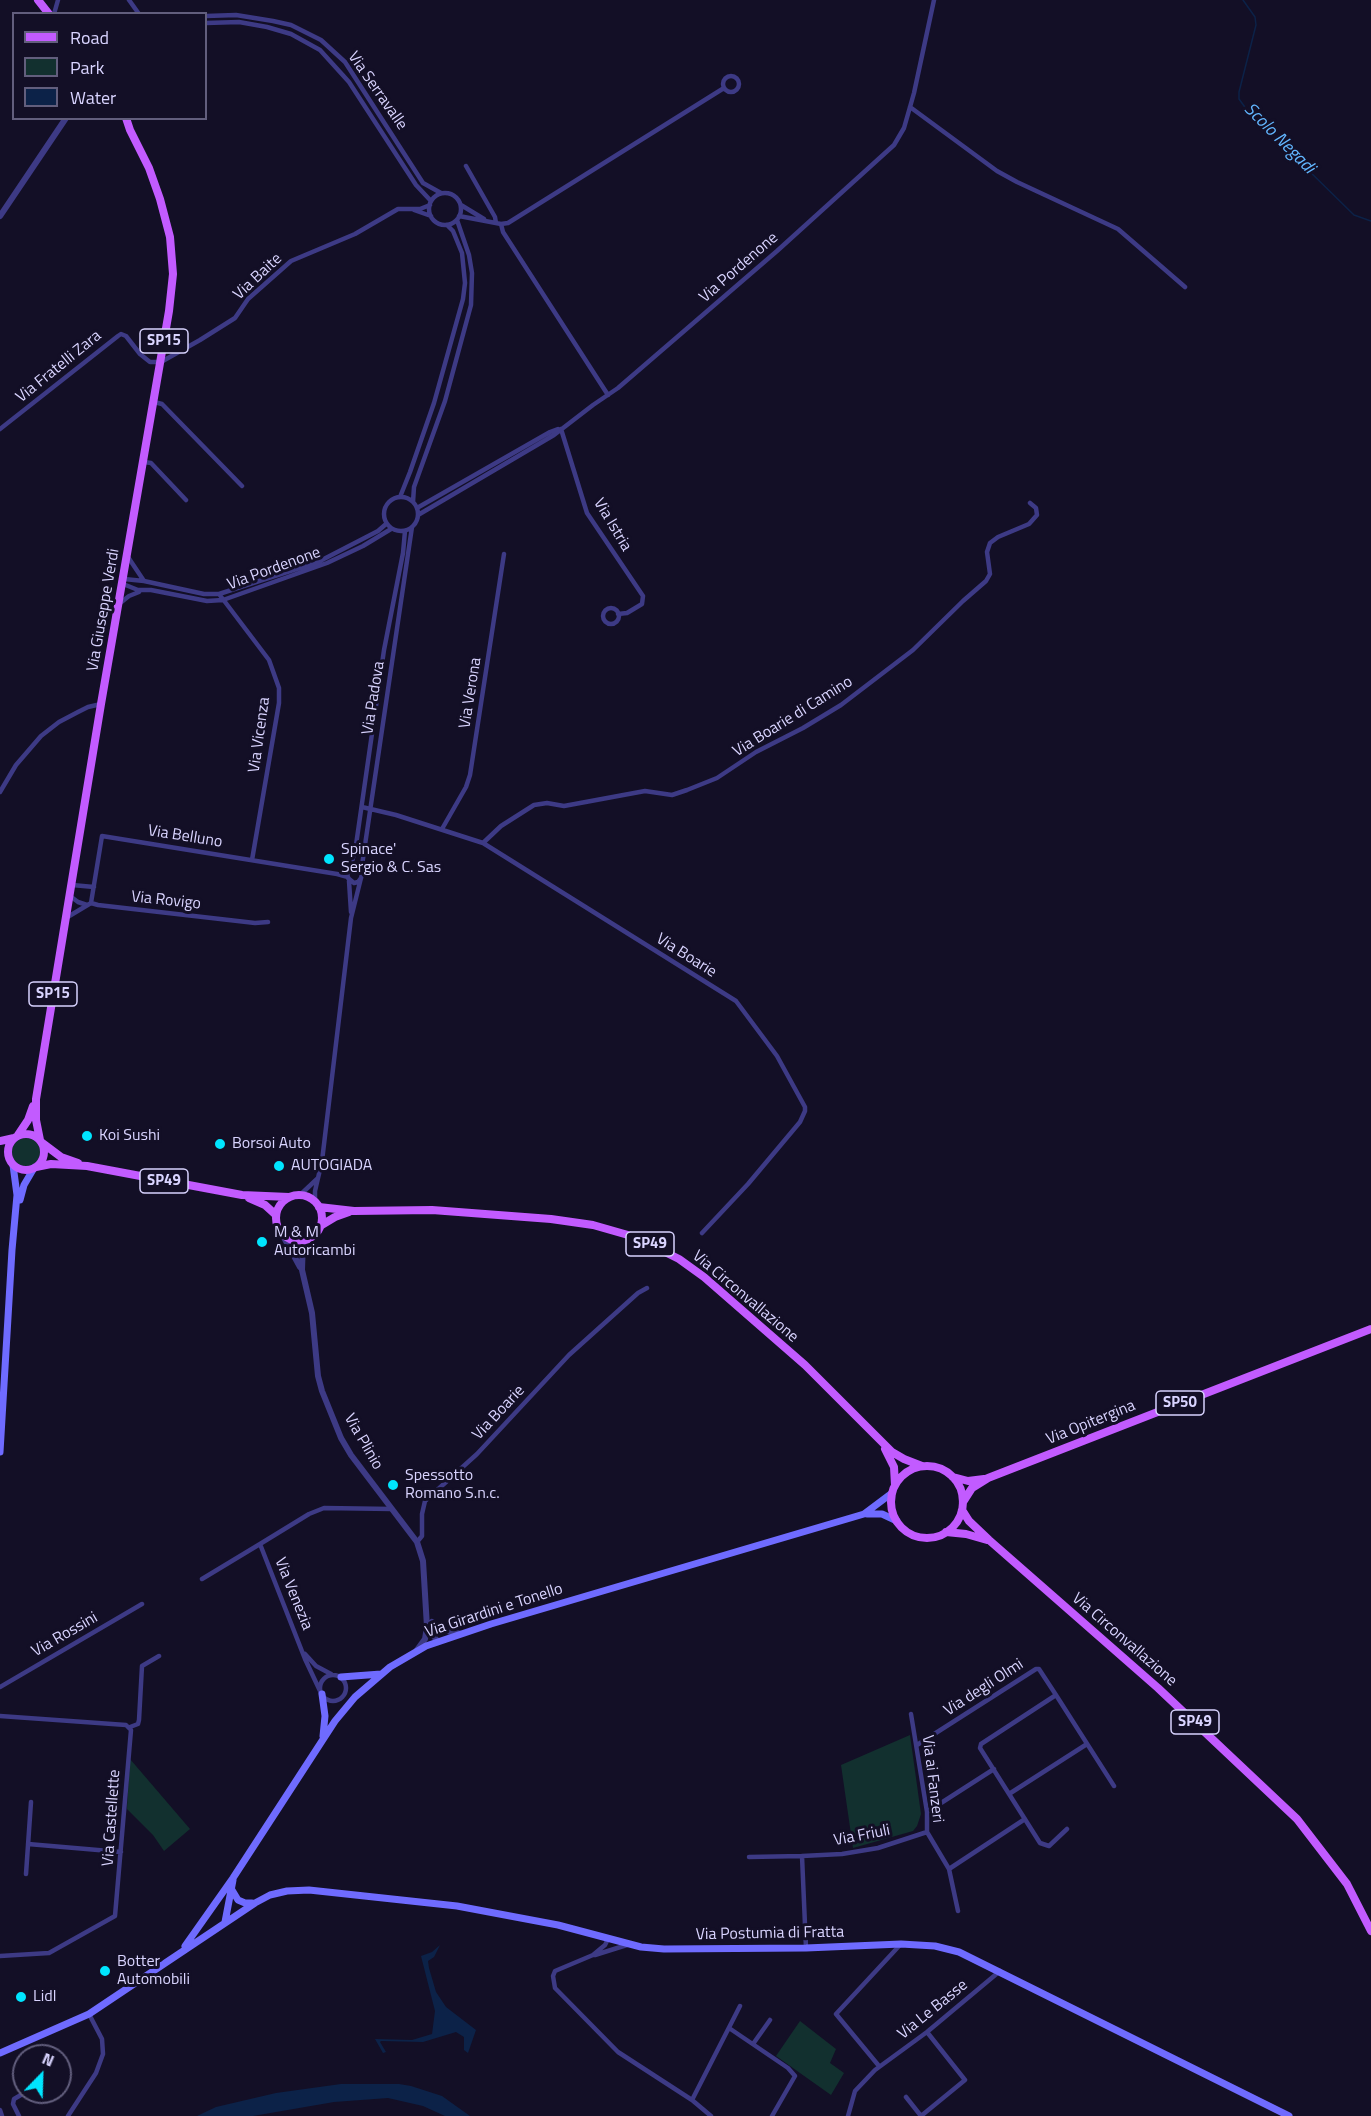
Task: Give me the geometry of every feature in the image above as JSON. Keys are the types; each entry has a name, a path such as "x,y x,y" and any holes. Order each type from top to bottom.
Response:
{"main road":[{"name":"SP15","path":"122,120 130,130"},
{"name":"SP15","path":"127,120 130,130"},
{"name":"Via Giuseppe Verdi","path":"40,1141 36,1120 36,1099 169,311 172,274 170,237 153,178 130,130"},
{"name":"Via Giuseppe Verdi","path":"16,1136 28,1120 36,1099"},
{"name":"SP49","path":"0,1141 30,1134 61,1157 87,1166"},
{"path":"0,1452 17,1189 8,1146 16,1136"},
{"path":"15,1226 24,1185 40,1163 44,1152 40,1141"},
{"path":"0,1153 11,1163"},
{"name":"SP49","path":"11,1163 23,1170 51,1164 87,1166 242,1195 289,1197 300,1195 317,1204"},
{"name":"SP49","path":"242,1195 265,1205 276,1215"},
{"path":"289,1197 278,1208 277,1223 281,1232 292,1239 303,1240"},
{"path":"317,1204 321,1213 320,1226"},
{"name":"Via Circonvallazione","path":"317,1204 354,1211 432,1210 551,1219 593,1225 634,1237 679,1259 704,1277 815,1374 898,1457 922,1466"},
{"name":"Via Circonvallazione","path":"320,1226 335,1217 354,1211"},
{"name":"SP49","path":"303,1240 310,1237 320,1226"},
{"name":"Via Opitergina","path":"962,1506 972,1488 988,1478 1371,1329"},
{"name":"Via Circonvallazione","path":"877,1438 892,1461 895,1485"},
{"name":"SP49","path":"922,1466 933,1466 953,1477 962,1493 962,1506"},
{"path":"897,1521 891,1503 895,1485 906,1472 922,1466"},
{"name":"Via Opitergina","path":"953,1477 968,1481 988,1478"},
{"name":"Via Girardini e Tonello","path":"864,1514 892,1493"},
{"path":"946,1532 953,1526 962,1506"},
{"name":"Via Circonvallazione","path":"962,1506 969,1521 988,1540 1158,1688 1297,1819 1347,1884 1371,1931"},
{"name":"Via Girardini e Tonello","path":"178,1954 195,1935 321,1741 355,1697 381,1674 417,1651 462,1634 864,1514 882,1514 897,1521"},
{"name":"SP49","path":"897,1521 905,1530 914,1535 936,1536 946,1532"},
{"name":"Via Circonvallazione","path":"946,1532 988,1540"},
{"path":"341,1677 381,1674"},
{"path":"321,1741 325,1722 322,1694"},
{"name":"Via Girardini e Tonello","path":"225,1922 233,1878"},
{"path":"232,1890 238,1900 244,1903 255,1903"},
{"name":"Via Postumia di Fratta","path":"3,2051 88,2014 225,1922 270,1895 287,1891 309,1890 457,1906 558,1925 630,1944 664,1949 806,1948 901,1944 935,1946 958,1952 1000,1971 1289,2116"},
{"path":"217,1903 215,1910 217,1917 225,1922"}],"street":[{"name":"Via Pordenone","path":"418,515 554,435 627,381 856,181 901,135 910,107 934,0"},
{"name":"Via Serravalle","path":"207,16 236,15 262,19 291,25 321,39 345,62 423,183 441,194"},
{"name":"Via Serravalle","path":"207,23 239,22 267,27 291,34 320,50 349,82 430,203"},
{"path":"447,225 458,218 508,223 724,88"},
{"path":"910,107 997,171 1118,229 1185,287"},
{"path":"0,216 65,120"},
{"path":"466,166 503,232 608,395"},
{"path":"431,216 430,203 441,194 451,194 460,205 487,220"},
{"name":"Via Baite","path":"161,362 235,318 248,299 291,261 348,237 398,209 420,209 430,203"},
{"path":"413,502 414,487 445,401 471,304 472,273 458,218 460,205"},
{"path":"400,497 434,404 463,299 465,283 462,253 453,231 447,225 439,224 431,216 412,209"},
{"name":"Via Fratelli Zara","path":"0,429 121,334 126,336 140,354 150,362 161,362"},
{"path":"154,402 162,404 242,486"},
{"name":"Via Pordenone","path":"417,508 550,432 561,429"},
{"name":"Via Istria","path":"561,429 587,513 643,596 642,604 627,613 618,614"},
{"path":"144,462 151,464 186,500"},
{"path":"400,497 413,502 418,515 412,527 405,531 391,529 386,524 383,513 386,504 400,497"},
{"name":"Via Boarie di Camino","path":"483,843 501,826 534,806 547,802 564,806 645,791 672,795 687,790 717,778 756,752 841,705 904,657 986,581 990,574 987,552 990,543 998,537 1029,524 1037,515 1030,503"},
{"name":"Via Pordenone","path":"123,582 144,581 204,594 219,594 318,562 378,531 386,524"},
{"name":"Via Padova","path":"351,918 361,875 412,527"},
{"name":"Via Pordenone","path":"123,582 142,591 207,601 223,600 327,563 363,546 391,529"},
{"name":"Via Padova","path":"351,918 349,875 356,845 384,650 403,553 405,531"},
{"name":"Via Verona","path":"442,829 466,787 470,775 504,554"},
{"path":"128,557 144,581"},
{"path":"119,604 129,596 142,591"},
{"name":"Via Vicenza","path":"219,594 269,660 279,688 279,703 252,860"},
{"path":"0,792 16,765 40,736 78,712 101,704"},
{"name":"Via Boarie","path":"362,807 483,843 736,1000 777,1056 805,1107 804,1115 748,1184 702,1233"},
{"name":"Via Belluno","path":"94,887 102,836 349,875 356,882 361,875"},
{"path":"349,875 356,868 361,875"},
{"path":"66,918 89,904 94,887 72,885"},
{"name":"Via Rovigo","path":"70,896 78,902 89,904 246,922 268,922"},
{"path":"317,1204 315,1191 322,1161 351,918"},
{"path":"300,1195 319,1178"},
{"name":"Via Plinio","path":"281,1232 302,1270"},
{"name":"Via Plinio","path":"303,1240 302,1270 312,1313 318,1376 328,1407 351,1455 417,1542 423,1561 428,1615 430,1624 437,1633 438,1642"},
{"name":"Via Boarie","path":"417,1542 422,1536 422,1514 425,1502 477,1454 569,1355 638,1293 647,1288"},
{"name":"Via Venezia","path":"322,1694 317,1688 260,1544 309,1514 324,1508 392,1509"},
{"path":"202,1579 260,1544"},
{"name":"Via Rossini","path":"0,1687 142,1604"},
{"path":"417,1651 425,1639 430,1624 462,1634"},
{"name":"Via Venezia","path":"304,1652 316,1666 332,1674"},
{"name":"Via Castellette","path":"0,1956 49,1953 115,1916 122,1852 130,1728 138,1724 139,1720 142,1666 159,1656"},
{"name":"Via degli Olmi","path":"917,1745 1036,1669 1056,1695 1114,1786"},
{"path":"332,1674 341,1677 346,1687 342,1697 331,1701 322,1694 321,1683 325,1677 332,1674"},
{"path":"1056,1695 981,1743 980,1748 1040,1843 1050,1846 1067,1829"},
{"name":"Via ai Fanzeri","path":"911,1714 927,1812 927,1832 949,1869 958,1911"},
{"path":"0,1716 126,1725 130,1728"},
{"path":"1009,1794 1087,1744"},
{"path":"927,1812 994,1769"},
{"path":"26,1874 31,1802"},
{"path":"949,1869 1025,1819"},
{"name":"Via Friuli","path":"749,1857 842,1854 878,1848 927,1832"},
{"path":"28,1844 122,1852"},
{"path":"802,1857 806,1948"},
{"path":"593,1955 605,1945 608,1939"},
{"path":"630,1944 593,1955 555,1971 553,1976 555,1988 618,2052 692,2100 711,2116"},
{"path":"879,2066 836,2014 901,1944"},
{"name":"Via Le Basse","path":"848,2116 855,2091 879,2066 927,2032 1000,1971"},
{"path":"692,2100 740,2006"},
{"path":"68,2116 96,2073 103,2054 102,2039 88,2014"},
{"path":"753,2044 770,2020"},
{"path":"729,2028 788,2068 795,2076 772,2116"},
{"path":"906,2097 921,2116 965,2080 927,2032"},
{"path":"0,2110 2,2116"}],"green space":[{"path":"26,1138 36,1142 40,1152 36,1162 26,1166 16,1162 12,1152 16,1142"},
{"path":"910,1735 921,1814 917,1826 913,1831 853,1848 841,1765"},
{"path":"130,1759 190,1829 164,1851 153,1835 127,1809"},
{"path":"800,2021 836,2049 830,2063 844,2073 831,2095 776,2056"}],"water":[{"path":"440,1945 434,1957 428,1961 429,1968 436,1992 446,2007 476,2030 468,2053 464,2050 464,2037 456,2032 423,2042 381,2041 386,2052 383,2053 375,2039 412,2040 432,2034 435,2011 421,1956 432,1952"},
{"path":"341,2084 411,2086 442,2096 470,2116 445,2116 423,2106 388,2098 334,2102 253,2116 197,2116 216,2107 276,2093"}],"waterway":[{"name":"Scolo Negadi","path":"1243,0 1255,17 1256,25 1239,99 1247,110 1354,215 1371,221"}],"place":[{"name":"Spinace' Sergio & C. Sas","path":"329,859"},
{"name":"Koi Sushi","path":"87,1136"},
{"name":"Borsoi Auto","path":"220,1144"},
{"name":"AUTOGIADA","path":"279,1166"},
{"name":"M & M Autoricambi","path":"262,1242"},
{"name":"Spessotto Romano S.n.c.","path":"393,1485"},
{"name":"Botter Automobili","path":"105,1971"},
{"name":"Lidl","path":"21,1997"}]}
